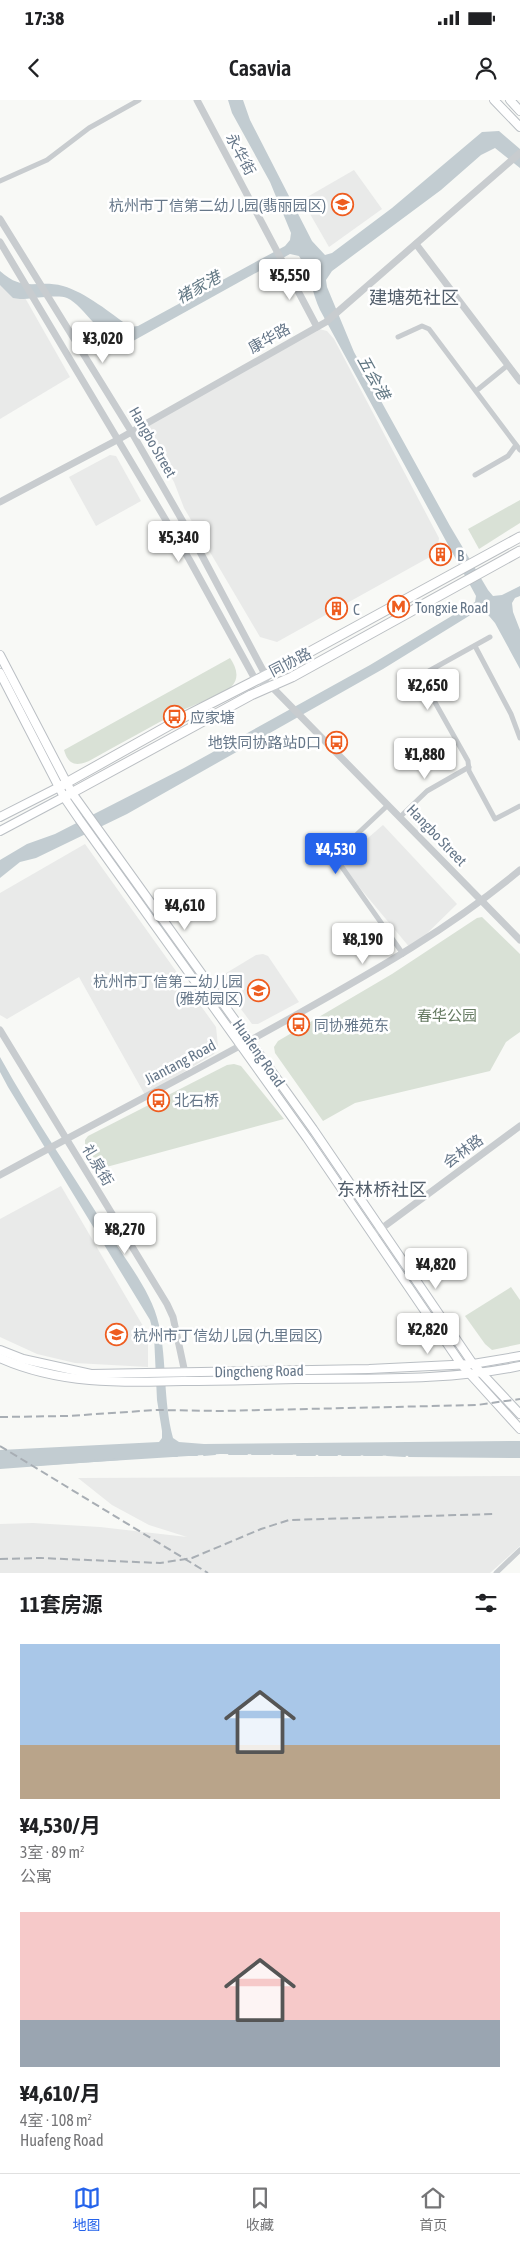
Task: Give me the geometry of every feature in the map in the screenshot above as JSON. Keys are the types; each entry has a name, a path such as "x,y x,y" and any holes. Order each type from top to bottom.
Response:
{"main road":[{"path":"494,100 520,127"},
{"path":"510,100 520,111"},
{"name":"同协路","path":"63,784 520,537"},
{"name":"同协路","path":"68,795 270,685 292,677 520,551"},
{"name":"Huafeng Road","path":"0,654 79,819 98,837 250,1041 473,1364 520,1414"},
{"name":"Huafeng Road","path":"0,673 63,784"},
{"path":"0,817 63,784"},
{"path":"0,831 68,795"},
{"name":"Huafeng Road","path":"68,795 87,814 98,837 241,1046 374,1234 461,1364 520,1429"},
{"name":"Dingcheng Road","path":"0,1350 23,1359 91,1374 150,1378 168,1382 483,1374 520,1366"},
{"name":"Dingcheng Road","path":"0,1358 19,1366 54,1375 91,1381 150,1378 167,1373 369,1369 473,1364 520,1356"}],"street":[{"path":"0,181 47,160 89,128 139,100"},
{"name":"永华街","path":"197,100 317,327"},
{"name":"康华路","path":"0,502 119,439 326,322 520,153"},
{"name":"Hangbo Street","path":"0,218 131,431 198,548 266,674 270,685"},
{"name":"Hangbo Street","path":"0,242 119,439 189,559 255,679 270,685 520,940"},
{"path":"416,244 520,381"},
{"path":"398,337 422,326 429,329 520,450"},
{"path":"476,391 508,365"},
{"path":"475,475 508,456 516,445"},
{"path":"490,638 427,672 424,675 423,681 468,761 469,767 495,819 520,806"},
{"path":"475,646 511,714 520,738"},
{"path":"400,817 427,791 469,767"},
{"path":"388,805 336,854 337,860 403,954"},
{"name":"Jiantang Road","path":"0,1175 241,1046 403,954 482,901 520,870"},
{"name":"礼泉街","path":"0,1030 167,1304 173,1317 185,1373"},
{"name":"会林路","path":"374,1234 520,1126"},
{"path":"496,1573 520,1550"}],"shaded area":[{"path":"228,100 243,100 250,120 312,241 325,255 332,253 392,208 482,132 499,131 520,149 520,168 495,148 481,155 441,190 332,271 326,280 327,287 354,352 450,526 488,590 493,596 502,595 520,586 520,596 515,598 512,603 513,612 520,630 520,669 495,623 484,610 477,611 383,669 127,814 36,858 20,862 0,878 0,860 27,844 55,834 184,768 370,665 475,602 476,596 320,310 306,269 299,256 290,254 133,341 123,342 113,339 105,333 67,298 57,296 13,298 0,285 0,271 16,282 24,284 54,284 63,286 89,298 130,327 138,326 285,246 290,240 291,233 270,182 232,113"},
{"name":"杭州市丁信第二幼儿园(翡丽园区)","path":"354,170 382,209 329,247 302,200"},
{"path":"0,283 24,296 70,377 0,419"},
{"path":"319,329 327,331 334,339 439,538 437,553 277,642 260,637 184,508 174,482 145,430 148,425"},
{"path":"110,455 116,456 141,501 96,526 69,477"},
{"path":"383,825 457,904 411,949 339,863"},
{"path":"85,844 216,1027 218,1046 214,1054 145,1095 79,977 7,1019 0,1015 0,893"},
{"name":"杭州市丁信第二幼儿园 (雅苑园区)","path":"263,954 268,956 299,1002 258,1024 252,1024 218,978 256,955"},
{"path":"0,1057 146,1291 156,1313 163,1352 168,1409 173,1438 179,1442 204,1444 520,1441 520,1457 220,1454 0,1468 0,1450 159,1442 162,1438 162,1431 157,1400 154,1335 150,1320 8,1087 0,1072"},
{"path":"61,1186 143,1326 148,1344 148,1367 75,1363 37,1354 0,1337 0,1219"},
{"path":"520,1476 520,1546 490,1573 0,1573 0,1524 33,1523 100,1527 187,1537 149,1525 112,1505 78,1478"}],"green space":[{"path":"520,500 520,523 479,549 468,529"},
{"path":"230,658 235,668 236,679 227,690 171,716 89,761 76,764 68,758 64,750"},
{"name":"春华公园","path":"482,917 520,954 520,1032 506,1042 490,1071 355,1103 323,1121 275,1053 274,1047 278,1041 392,974 477,918"},
{"path":"227,1065 241,1066 284,1119 99,1169 85,1144 88,1136"},
{"path":"511,1287 520,1300 520,1344 492,1350 485,1344 465,1316"}],"waterway":[{"path":"204,1455 215,1454"},
{"path":"229,1454 247,1454"},
{"path":"252,1454 270,1454"},
{"path":"274,1454 292,1454"},
{"path":"184,1455 197,1455"},
{"path":"297,1455 315,1455"},
{"path":"319,1455 337,1455"},
{"path":"342,1455 360,1455"},
{"path":"364,1455 382,1455"},
{"path":"387,1455 405,1456"},
{"path":"164,1456 177,1456"},
{"path":"409,1456 520,1457"},
{"path":"145,1457 157,1457"},
{"path":"127,1458 140,1458"},
{"path":"0,1468 120,1459"}],"railway":[{"path":"0,1417 68,1416 156,1410 221,1411 477,1405 520,1399"},
{"path":"0,1446 208,1573"},
{"path":"0,1559 41,1558 160,1563 192,1558 261,1529 289,1520 494,1514"}],"place":[{"name":"杭州市丁信第二幼儿园(翡丽园区)","path":"342,205"},
{"name":"B","path":"441,555"},
{"name":"Tongxie Road","path":"399,607"},
{"name":"C","path":"337,609"},
{"name":"应家塘","path":"174,717"},
{"name":"地铁同协路站D口","path":"337,742"},
{"name":"杭州市丁信第二幼儿园 (雅苑园区)","path":"259,990"},
{"name":"同协雅苑东","path":"298,1025"},
{"name":"北石桥","path":"158,1100"},
{"name":"杭州市丁信幼儿园 (九里园区)","path":"117,1335"}],"district":[{"name":"建塘苑社区","path":"414,297"},
{"name":"东林桥社区","path":"382,1189"}],"water label":[{"name":"褚家港","path":"198,287"},
{"name":"五会港","path":"374,377"}]}
